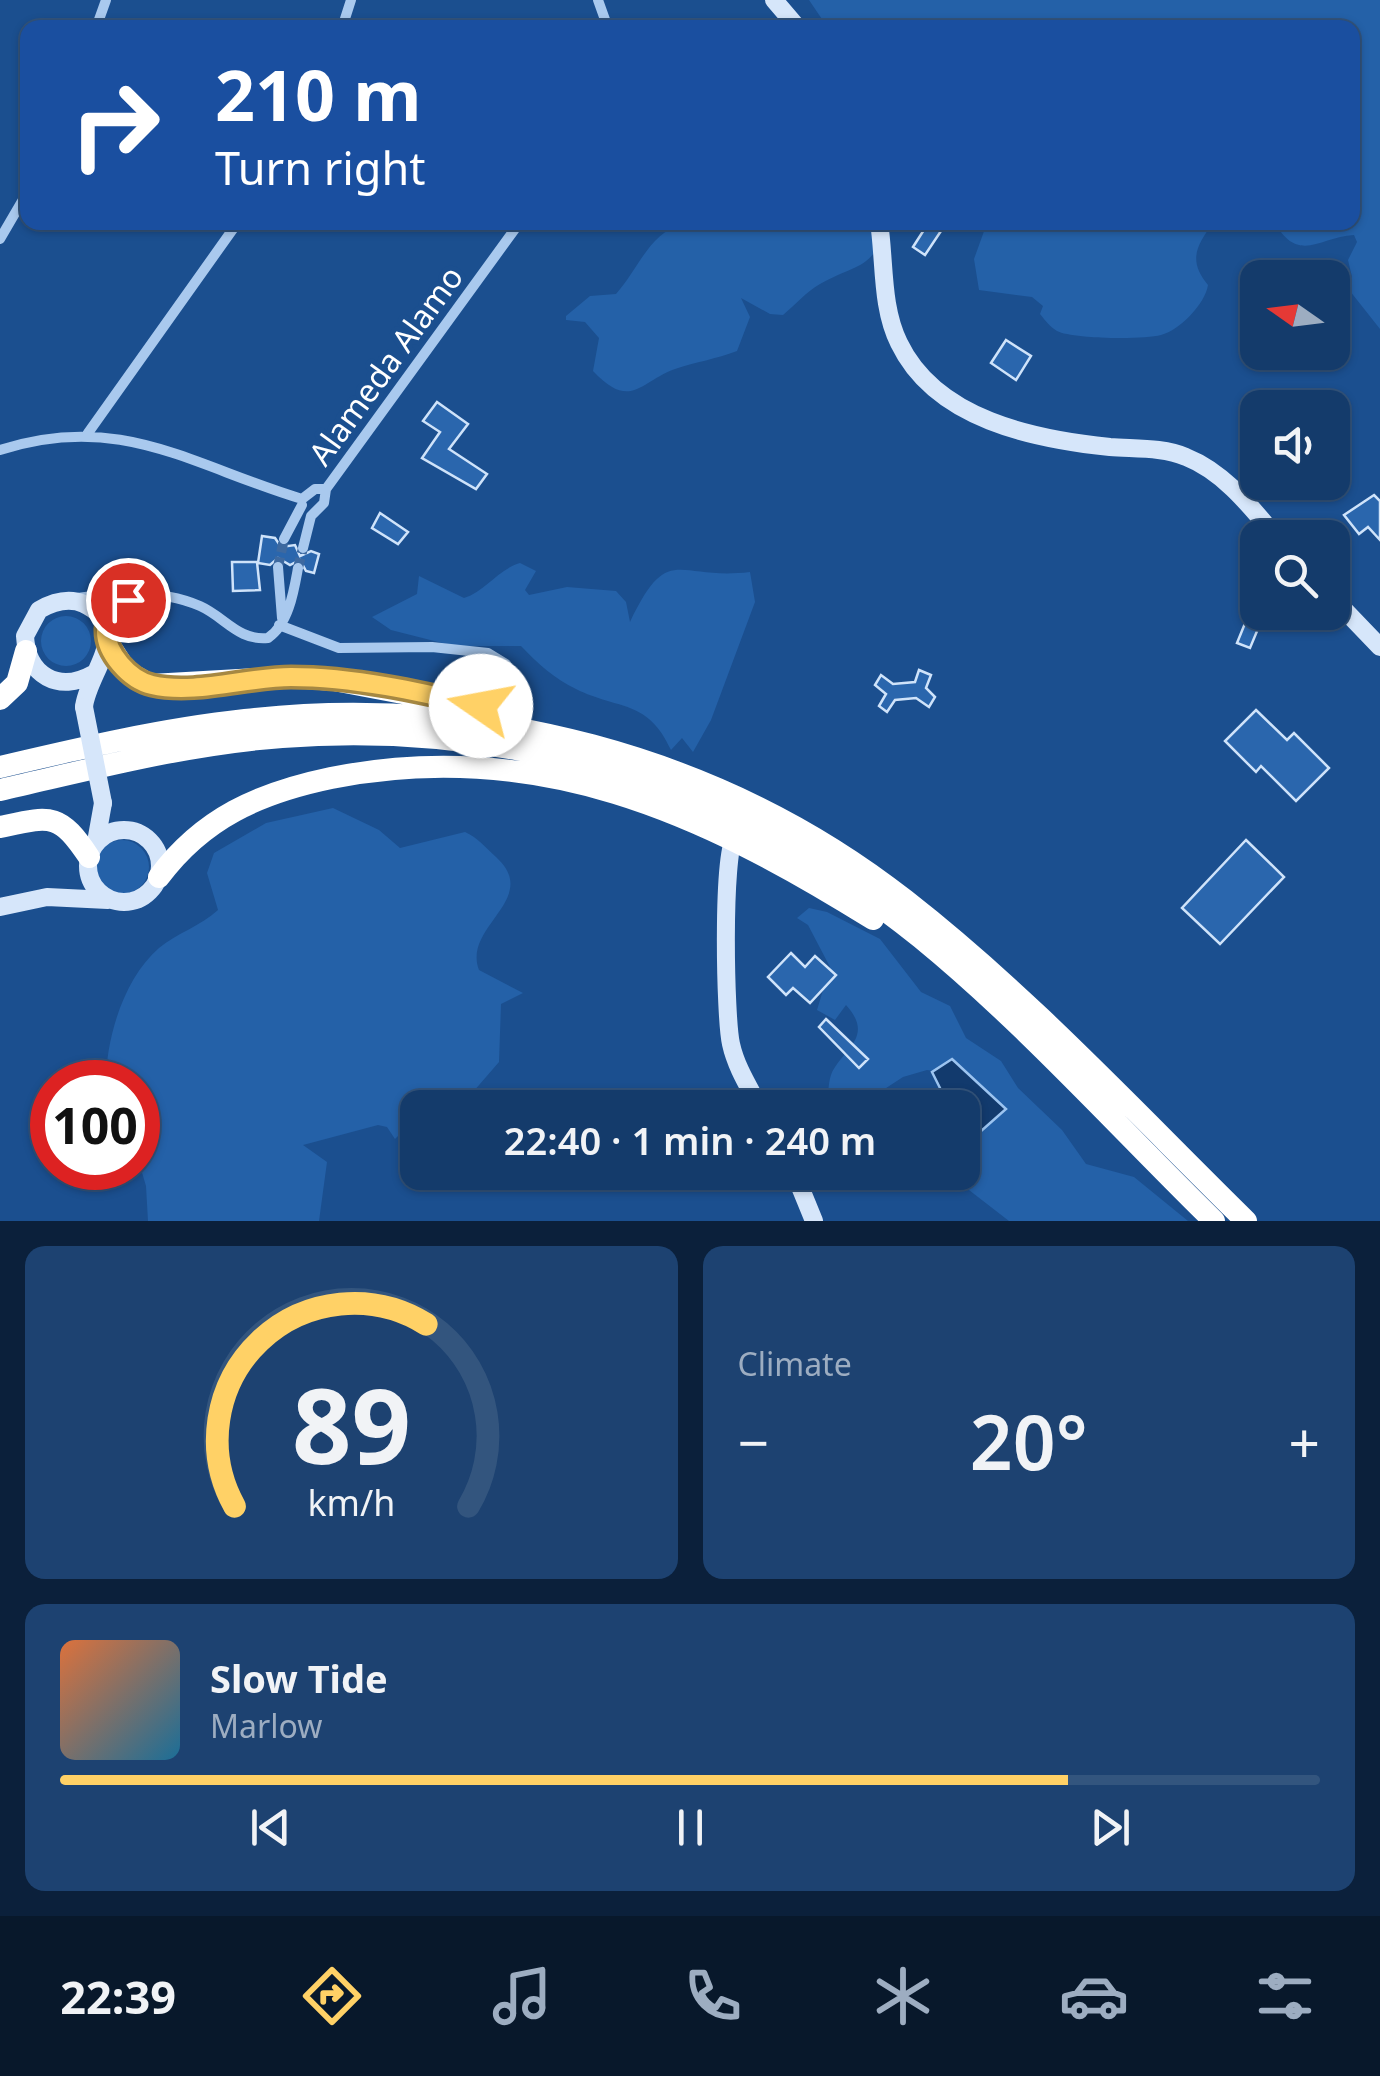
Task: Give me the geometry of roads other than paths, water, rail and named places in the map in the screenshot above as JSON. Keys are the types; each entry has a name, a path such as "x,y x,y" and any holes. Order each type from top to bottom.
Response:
{"highway":[{"path":"107,635 126,670 152,685 275,678 334,680 504,712 607,747 772,814 903,898 1031,1010 1246,1221"},
{"path":"0,699 17,683 26,651"},
{"path":"0,767 160,732 300,715 439,718 607,747"},
{"path":"0,790 151,755 279,737 405,734 524,748 623,773 784,844 880,906 965,977 1214,1221"},
{"path":"159,877 203,827 246,803 337,777 426,766 539,773 711,826 965,977"},
{"path":"0,826 52,818 72,832 91,856"}],"street":[{"path":"774,0 791,20"},
{"path":"0,239 20,205"},
{"path":"88,433 232,230"},
{"name":"Alameda Alamo","path":"302,548 311,516 324,503 326,489 514,230"},
{"path":"880,230 885,288 899,343 914,367 943,394 971,413 1024,432 1185,456 1236,491 1261,520"},
{"path":"0,450 88,433 174,452 302,502"},
{"name":"Alameda Alamo","path":"284,539 302,502 315,489 326,489"},
{"name":"Alameda Alamo","path":"302,502 311,516"},
{"path":"278,566 280,622"},
{"path":"111,900 100,894 91,856 104,806 84,706 122,603 150,597 182,599 204,607 236,631 258,639 268,638 292,600 298,568"},
{"path":"84,706 62,684 45,678 26,651 30,622 40,610 67,600 136,592 150,597"},
{"path":"67,600 83,603 107,635"},
{"path":"1350,616 1380,647"},
{"path":"280,622 339,648 432,647 488,654 506,664 527,696"},
{"path":"62,684 94,674"},
{"path":"0,907 47,896 140,899 159,877 156,848 104,806"},
{"path":"711,826 727,877"},
{"path":"47,896 120,829 134,830"},
{"path":"735,838 729,845 727,877 729,1030 737,1062 751,1090"},
{"path":"801,1190 814,1221"}],"tunnel":[{"path":"278,567 284,539"},
{"path":"298,568 303,548"}]}
